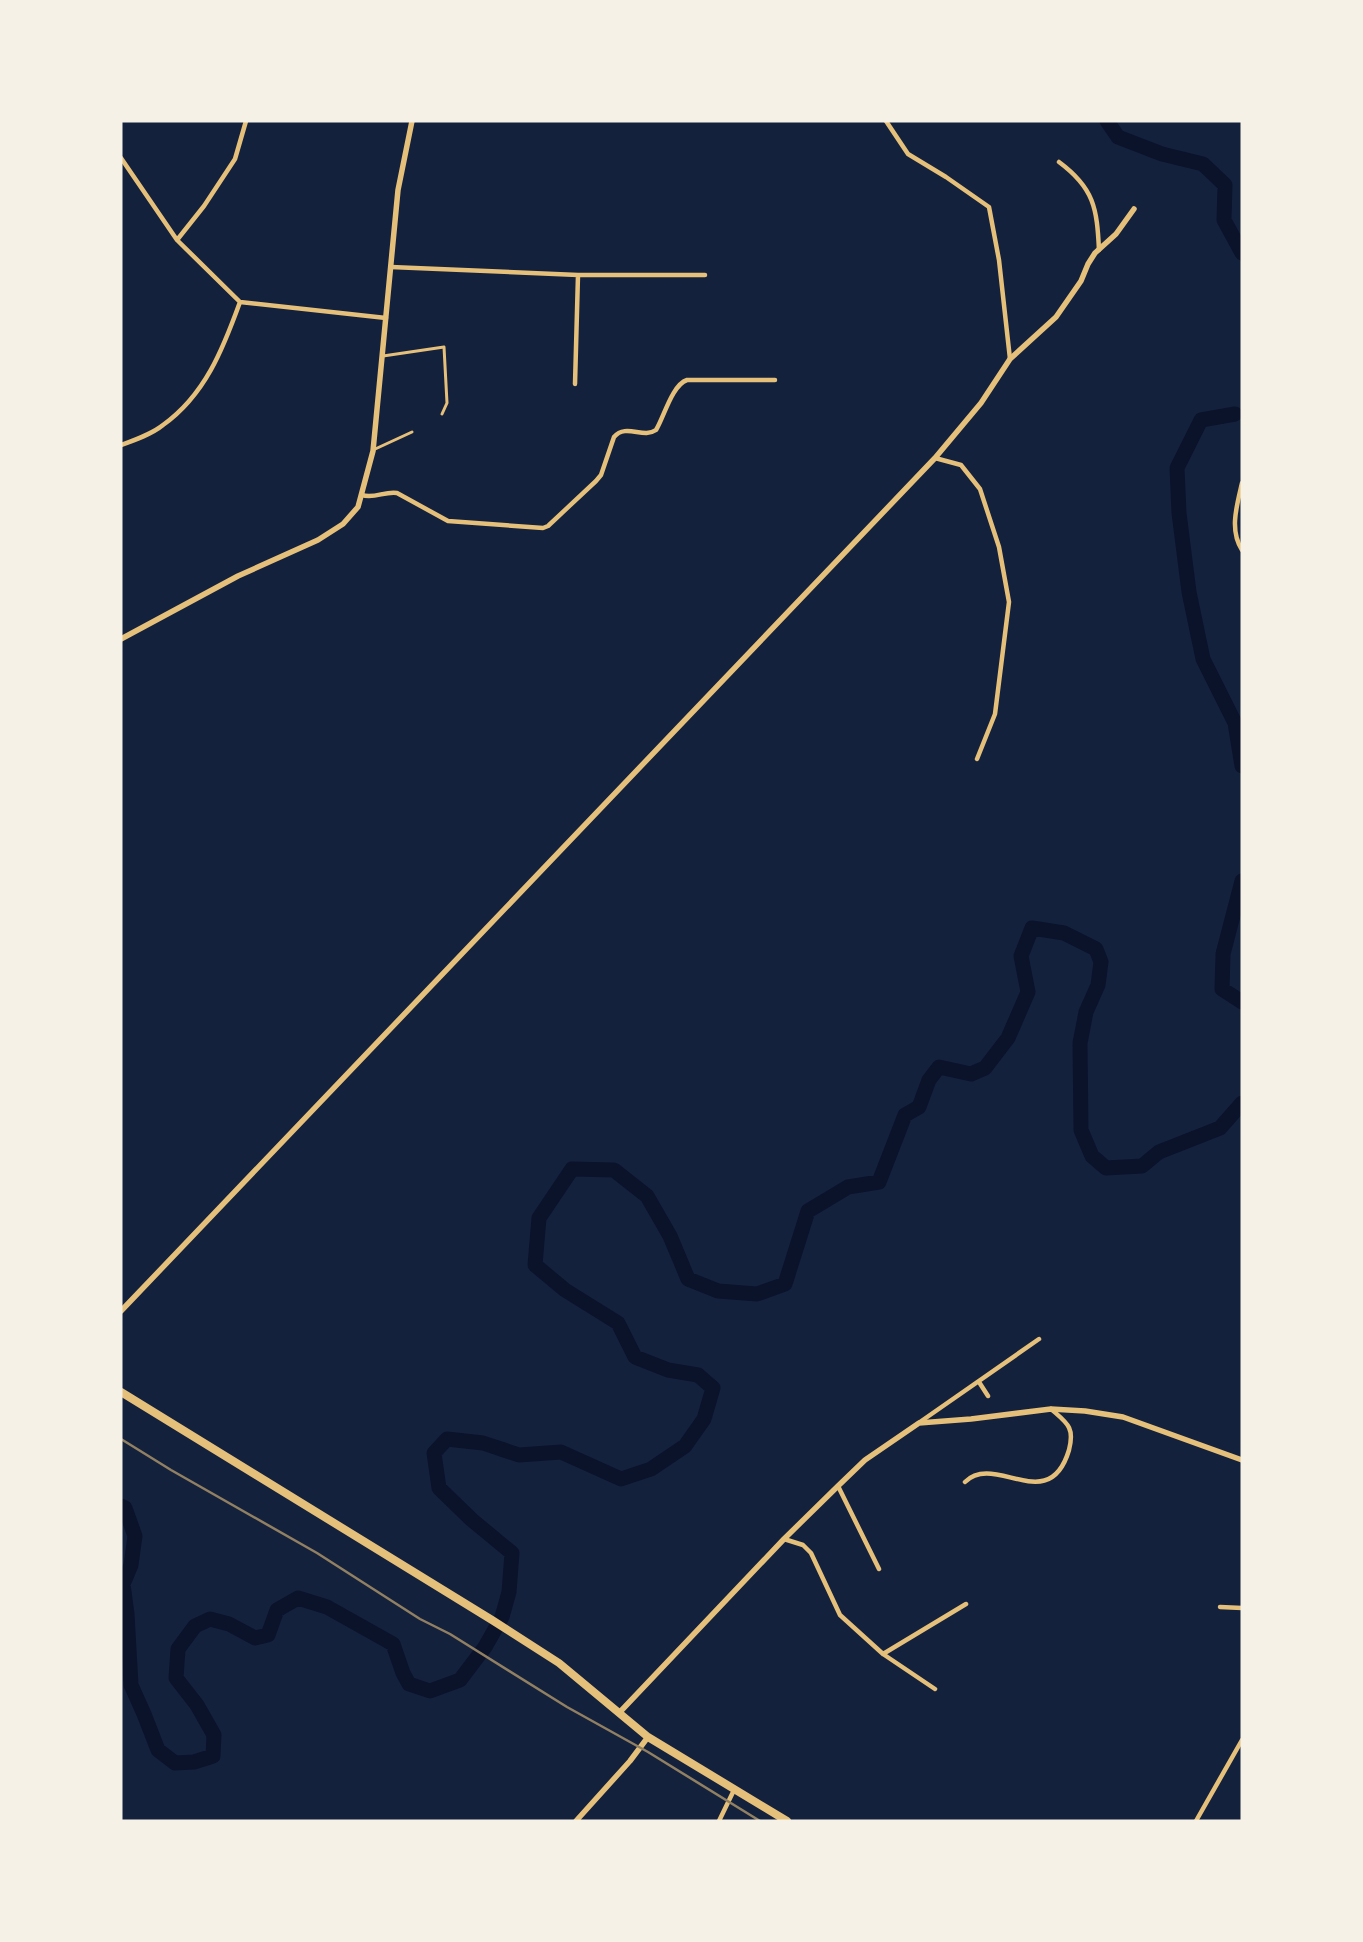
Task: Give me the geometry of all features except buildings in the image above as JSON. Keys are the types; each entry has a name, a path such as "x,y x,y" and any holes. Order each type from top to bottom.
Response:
{"highway":[{"path":"121,1392 559,1663 648,1737 787,1821"}],"street":[{"path":"177,240 204,206 235,159 246,121"},
{"path":"121,640 238,576 318,540 344,524 358,507 373,451 398,190 412,121"},
{"path":"886,121 908,154 946,177 989,207 999,260 1010,359"},
{"path":"121,158 177,240 240,302 386,318"},
{"path":"1058,162 1074,174 1088,191 1096,217 1099,250"},
{"path":"121,1311 935,458 981,403 1010,359 1056,317 1081,281 1088,264 1099,250 1116,234 1134,209"},
{"path":"391,267 578,275 705,275"},
{"path":"575,384 578,275"},
{"path":"121,445 162,426 183,409 209,375 240,302"},
{"path":"382,356 444,348 447,403 442,414"},
{"path":"362,495 368,497 390,492 398,493 448,521 543,528 548,526 601,475 610,445 617,433 628,430 648,433 656,430 676,388 682,382 687,380 776,380"},
{"path":"373,451 412,432"},
{"path":"935,458 961,465 980,489 999,547 1009,602 995,714 977,759"},
{"path":"1242,483 1234,521 1237,540 1242,550"},
{"path":"619,1713 784,1539 865,1460 1039,1339"},
{"path":"979,1382 988,1396"},
{"path":"919,1423 971,1419 1051,1409 1086,1411 1123,1417 1242,1460"},
{"path":"965,1482 968,1479 981,1475 1011,1477 1034,1484 1048,1480 1059,1469 1068,1453 1072,1434 1068,1424 1051,1409"},
{"path":"838,1486 879,1569"},
{"path":"784,1539 803,1545 811,1553 840,1615 883,1654 935,1689"},
{"path":"883,1654 966,1604"},
{"path":"1220,1607 1242,1608"},
{"path":"576,1821 630,1761 648,1737"},
{"path":"1196,1821 1242,1740"},
{"path":"719,1821 734,1790"}],"waterway":[{"path":"1107,121 1118,137 1162,154 1203,164 1225,185 1224,220 1242,253"},
{"path":"1235,414 1201,420 1177,468 1179,513 1189,592 1203,659 1235,723 1242,766"},
{"path":"1242,881 1223,954 1222,989 1242,1002"},
{"path":"121,1506 125,1508 135,1536 131,1565 123,1584 127,1614 131,1685 158,1750 175,1763 194,1762 213,1756 214,1735 197,1705 176,1678 178,1649 195,1626 210,1619 229,1624 255,1638 268,1635 277,1610 298,1598 327,1607 393,1644 409,1684 430,1691 460,1680 485,1647 502,1617 509,1592 512,1553 472,1520 439,1488 434,1453 447,1439 483,1443 519,1455 561,1452 621,1479 651,1469 685,1446 704,1419 713,1388 698,1375 668,1370 635,1357 618,1323 565,1290 535,1265 539,1218 572,1169 614,1170 647,1196 670,1236 688,1279 718,1291 757,1294 785,1284 808,1211 848,1187 879,1182 905,1115 919,1107 929,1080 939,1067 971,1074 985,1068 1008,1038 1028,992 1021,956 1032,928 1064,933 1096,949 1101,962 1098,985 1086,1012 1080,1043 1081,1130 1092,1156 1106,1168 1142,1166 1159,1152 1220,1128 1242,1103"}],"railway":[{"path":"121,1439 171,1470 317,1553 420,1619 450,1634 567,1707 648,1752 760,1821"}]}
